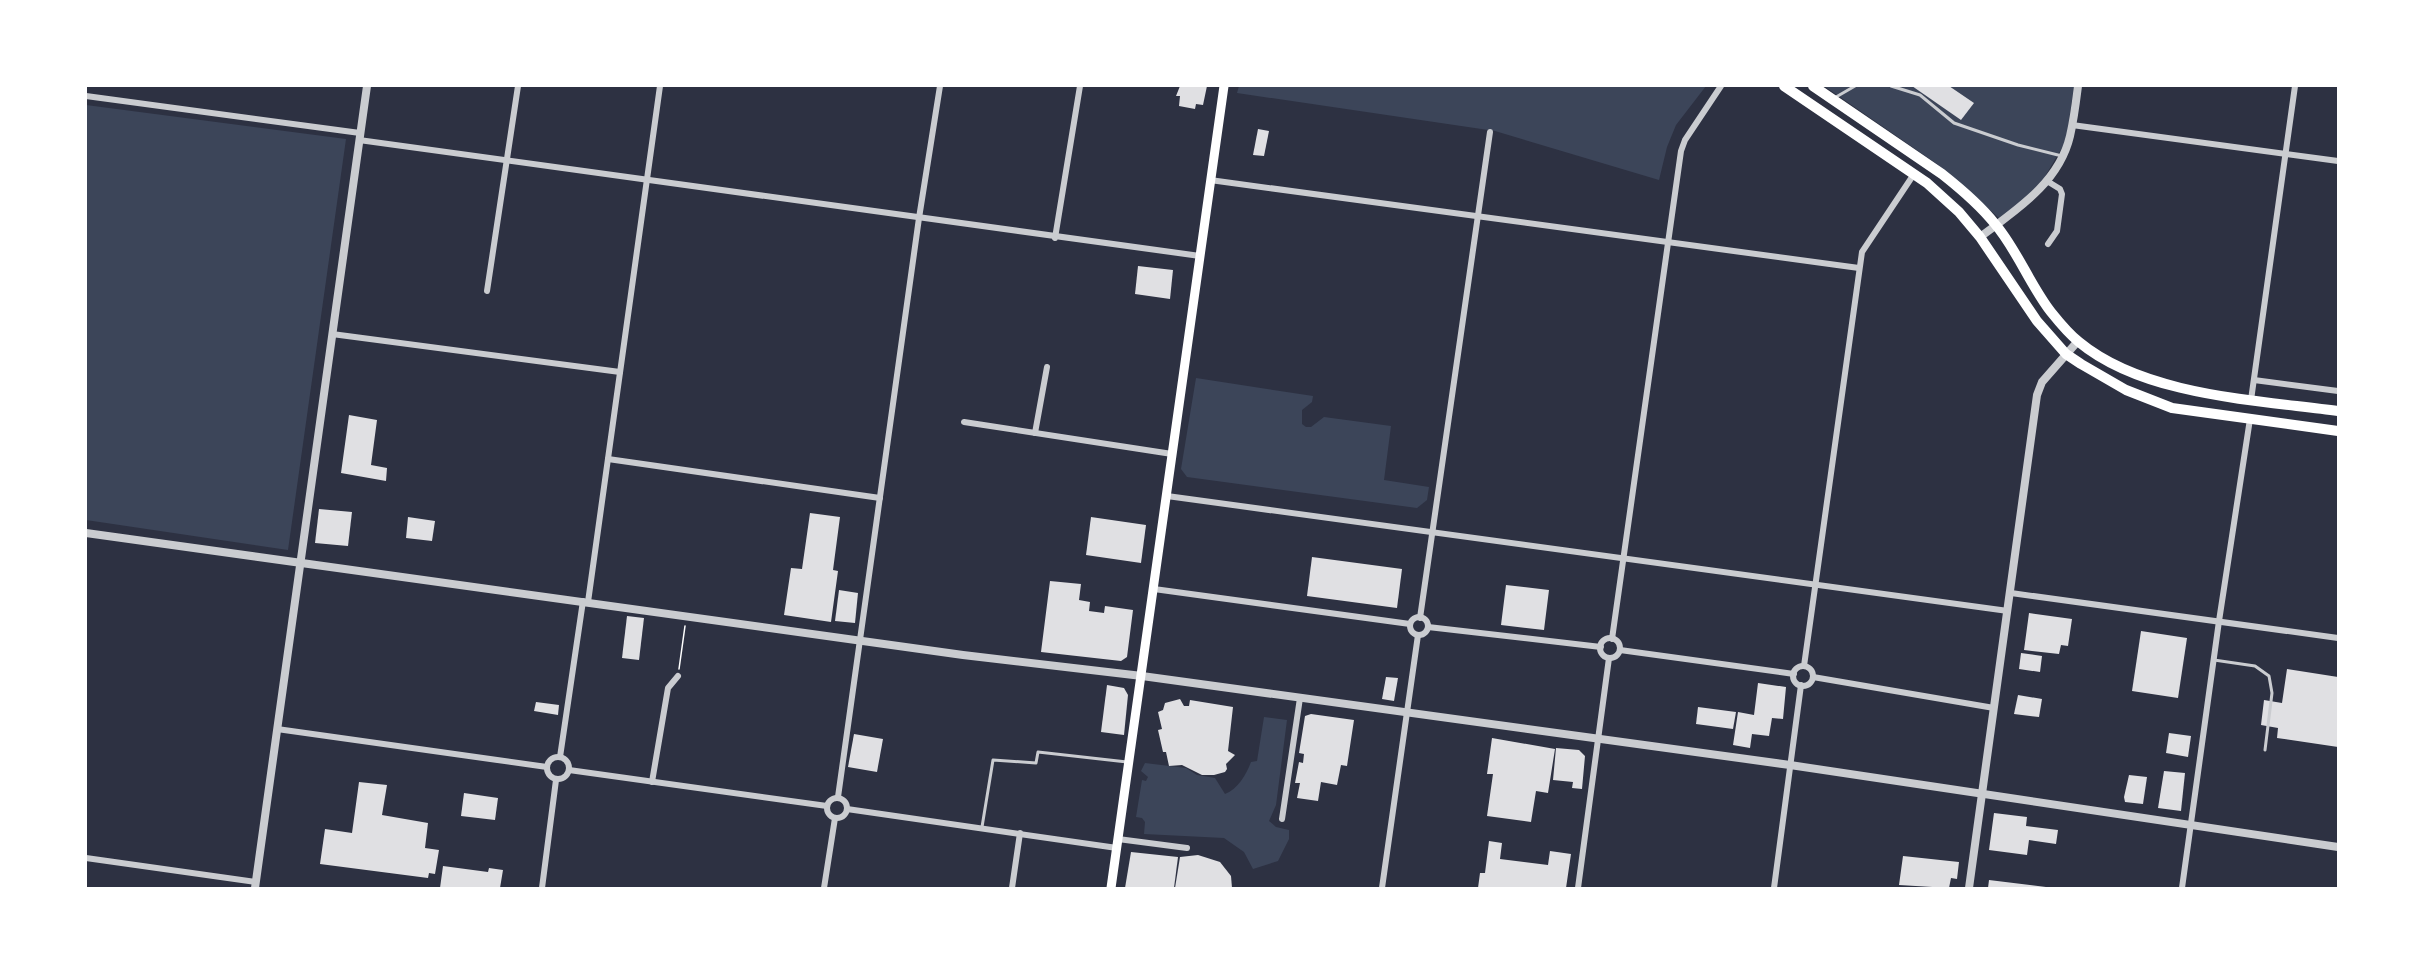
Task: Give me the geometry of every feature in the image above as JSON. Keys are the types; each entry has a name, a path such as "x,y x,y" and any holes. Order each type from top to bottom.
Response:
{"highway":[{"path":"1784,86 1914,174 1959,212 1980,237 2028,309 2066,354 2126,390 2172,408 2338,431"},
{"path":"1813,86 1942,174 1996,225 2033,287 2051,312 2078,341 2121,368 2162,385 2338,411"}],"main road":[{"path":"1111,888 1224,86"}],"street":[{"path":"86,858 256,885 367,86"},
{"path":"487,291 518,86"},
{"path":"560,757 608,459 645,180 660,86"},
{"path":"838,797 919,218 940,86"},
{"path":"1055,237 1080,86"},
{"path":"1612,639 1681,151 1685,140 1721,86"},
{"path":"1980,237 2028,202 2047,181 2070,138 2078,86"},
{"path":"2252,400 2295,86"},
{"path":"86,96 645,180 1200,256"},
{"path":"2072,125 2338,161"},
{"path":"1420,618 1490,132"},
{"path":"1804,666 1862,252 1914,174"},
{"path":"1210,180 1859,268"},
{"path":"2047,181 2060,189 2062,194 2058,231 2048,244"},
{"path":"332,334 620,372"},
{"path":"1969,888 2037,395 2042,382 2078,341"},
{"path":"1035,433 1047,367"},
{"path":"2254,380 2338,391"},
{"path":"2182,888 2250,419"},
{"path":"964,422 1172,454"},
{"path":"608,459 880,498"},
{"path":"1167,495 2008,611"},
{"path":"86,533 1790,765 2338,847"},
{"path":"1154,589 1410,624"},
{"path":"2011,593 2338,638"},
{"path":"1418,635 1411,630 1410,624 1415,618 1426,622 1428,627"},
{"path":"1418,635 1423,634 1428,627"},
{"path":"1428,627 1601,647"},
{"path":"1382,888 1418,635"},
{"path":"1606,639 1612,639 1617,641 1620,650 1615,657 1609,658 1602,653 1601,647 1606,639"},
{"path":"1620,650 1794,674"},
{"path":"1578,888 1609,658"},
{"path":"1804,666 1797,669 1794,674 1796,682 1802,685 1807,684 1813,676"},
{"path":"1804,666 1811,670 1813,676"},
{"path":"652,782 668,688 678,676"},
{"path":"1813,676 1994,708"},
{"path":"1774,888 1802,685"},
{"path":"1282,819 1300,698"},
{"path":"277,729 547,767"},
{"path":"560,757 568,763 569,770 566,777 556,780 550,777 547,767 549,761 560,757"},
{"path":"569,770 827,806"},
{"path":"542,888 556,780"},
{"path":"827,806 830,801 838,797"},
{"path":"835,818 844,815 847,809 844,800 838,797"},
{"path":"827,806 830,815 835,818"},
{"path":"847,809 1020,833 1187,848"},
{"path":"824,888 835,818"},
{"path":"1012,888 1020,833"}],"lane":[{"path":"1823,112 1833,99 1855,86"},
{"path":"1891,86 1920,95 1954,123 2018,146 2062,156"},
{"path":"2214,660 2255,666 2269,676 2272,693 2265,750"},
{"path":"982,827 993,760 1036,763 1038,752 1129,762"}],"path":[{"path":"678,676 686,616"}],"shaded area":[{"path":"1239,86 1706,86 1676,125 1667,147 1659,180 1495,131 1237,93"},
{"path":"1824,86 2074,86 2066,141 2044,178 2023,201 1999,218 1937,164"},
{"path":"86,105 346,139 288,550 86,520"},
{"path":"1196,378 1313,396 1312,402 1302,410 1302,424 1306,427 1311,427 1324,417 1391,426 1384,480 1429,487 1427,500 1417,508 1187,477 1181,469"},
{"path":"1264,717 1287,720 1276,805 1269,821 1276,827 1289,830 1289,839 1278,861 1253,869 1244,852 1224,838 1144,834 1145,822 1142,818 1136,817 1142,780 1146,781 1148,777 1141,771 1145,763 1186,768 1197,775 1215,778 1225,794 1241,781 1251,762 1257,761"}],"building":[{"path":"1180,86 1207,86 1203,105 1196,104 1195,109 1179,106 1180,96 1176,96"},
{"path":"1912,86 1949,86 1974,103 1961,120"},
{"path":"1258,129 1269,131 1264,156 1253,155"},
{"path":"1138,266 1173,270 1170,299 1135,294"},
{"path":"349,415 377,420 371,465 387,468 386,481 341,473"},
{"path":"319,509 352,512 348,546 315,543"},
{"path":"810,513 840,517 833,570 838,571 831,622 784,615 791,568 802,569"},
{"path":"408,517 435,521 432,541 406,538"},
{"path":"1091,517 1146,525 1141,563 1086,555"},
{"path":"1312,557 1402,569 1397,608 1307,596"},
{"path":"1050,581 1081,584 1079,600 1090,602 1089,611 1104,613 1105,606 1133,610 1127,657 1121,661 1041,652"},
{"path":"1506,585 1549,590 1544,630 1501,625"},
{"path":"839,590 858,593 855,623 835,621"},
{"path":"2029,613 2072,619 2068,646 2061,645 2059,654 2024,650"},
{"path":"627,616 644,618 639,660 622,658"},
{"path":"2141,631 2187,638 2178,698 2132,691"},
{"path":"2021,653 2042,656 2040,672 2019,669"},
{"path":"2287,669 2338,677 2338,747 2277,738 2278,728 2261,725 2264,700 2282,703"},
{"path":"1386,677 1398,678 1394,701 1382,699"},
{"path":"1758,683 1786,687 1783,719 1772,718 1769,736 1752,734 1750,748 1733,745 1738,712 1754,715"},
{"path":"1107,685 1124,688 1128,695 1124,735 1101,732"},
{"path":"2018,695 2042,699 2039,717 2014,714"},
{"path":"1180,699 1184,706 1189,706 1190,700 1233,707 1228,751 1235,755 1226,764 1225,772 1202,775 1182,765 1169,766 1158,730 1162,729 1158,712 1163,710 1165,703"},
{"path":"536,702 559,705 558,715 534,711"},
{"path":"1698,707 1736,712 1733,729 1696,724"},
{"path":"1311,714 1354,720 1347,766 1341,765 1337,785 1321,782 1318,801 1297,798 1300,783 1295,783 1299,762 1303,763 1304,754 1299,753 1305,716"},
{"path":"2169,733 2191,736 2188,757 2166,753"},
{"path":"854,734 883,739 877,772 848,767"},
{"path":"1492,738 1555,749 1548,793 1536,791 1531,822 1487,816 1493,774 1487,774"},
{"path":"1556,748 1579,750 1585,756 1582,789 1572,788 1573,782 1553,780"},
{"path":"2164,771 2185,773 2181,811 2158,808"},
{"path":"2129,775 2147,777 2143,804 2125,802"},
{"path":"359,782 387,785 382,815 428,823 425,848 439,850 435,874 429,873 428,878 320,864 325,829 352,833"},
{"path":"464,793 498,798 495,820 461,816"},
{"path":"1994,813 2027,817 2026,826 2058,830 2056,844 2029,840 2027,855 1989,850"},
{"path":"1489,841 1502,843 1500,859 1548,865 1550,851 1571,854 1566,888 1478,888 1480,873 1485,873"},
{"path":"1131,852 1178,857 1174,888 1125,888"},
{"path":"1198,855 1220,862 1231,876 1232,888 1175,888 1180,857"},
{"path":"1903,856 1959,862 1957,879 1951,878 1949,888 1899,885"},
{"path":"443,866 488,872 489,868 503,870 500,888 440,888"},
{"path":"1989,880 2046,887 2046,888 1988,888"}]}
